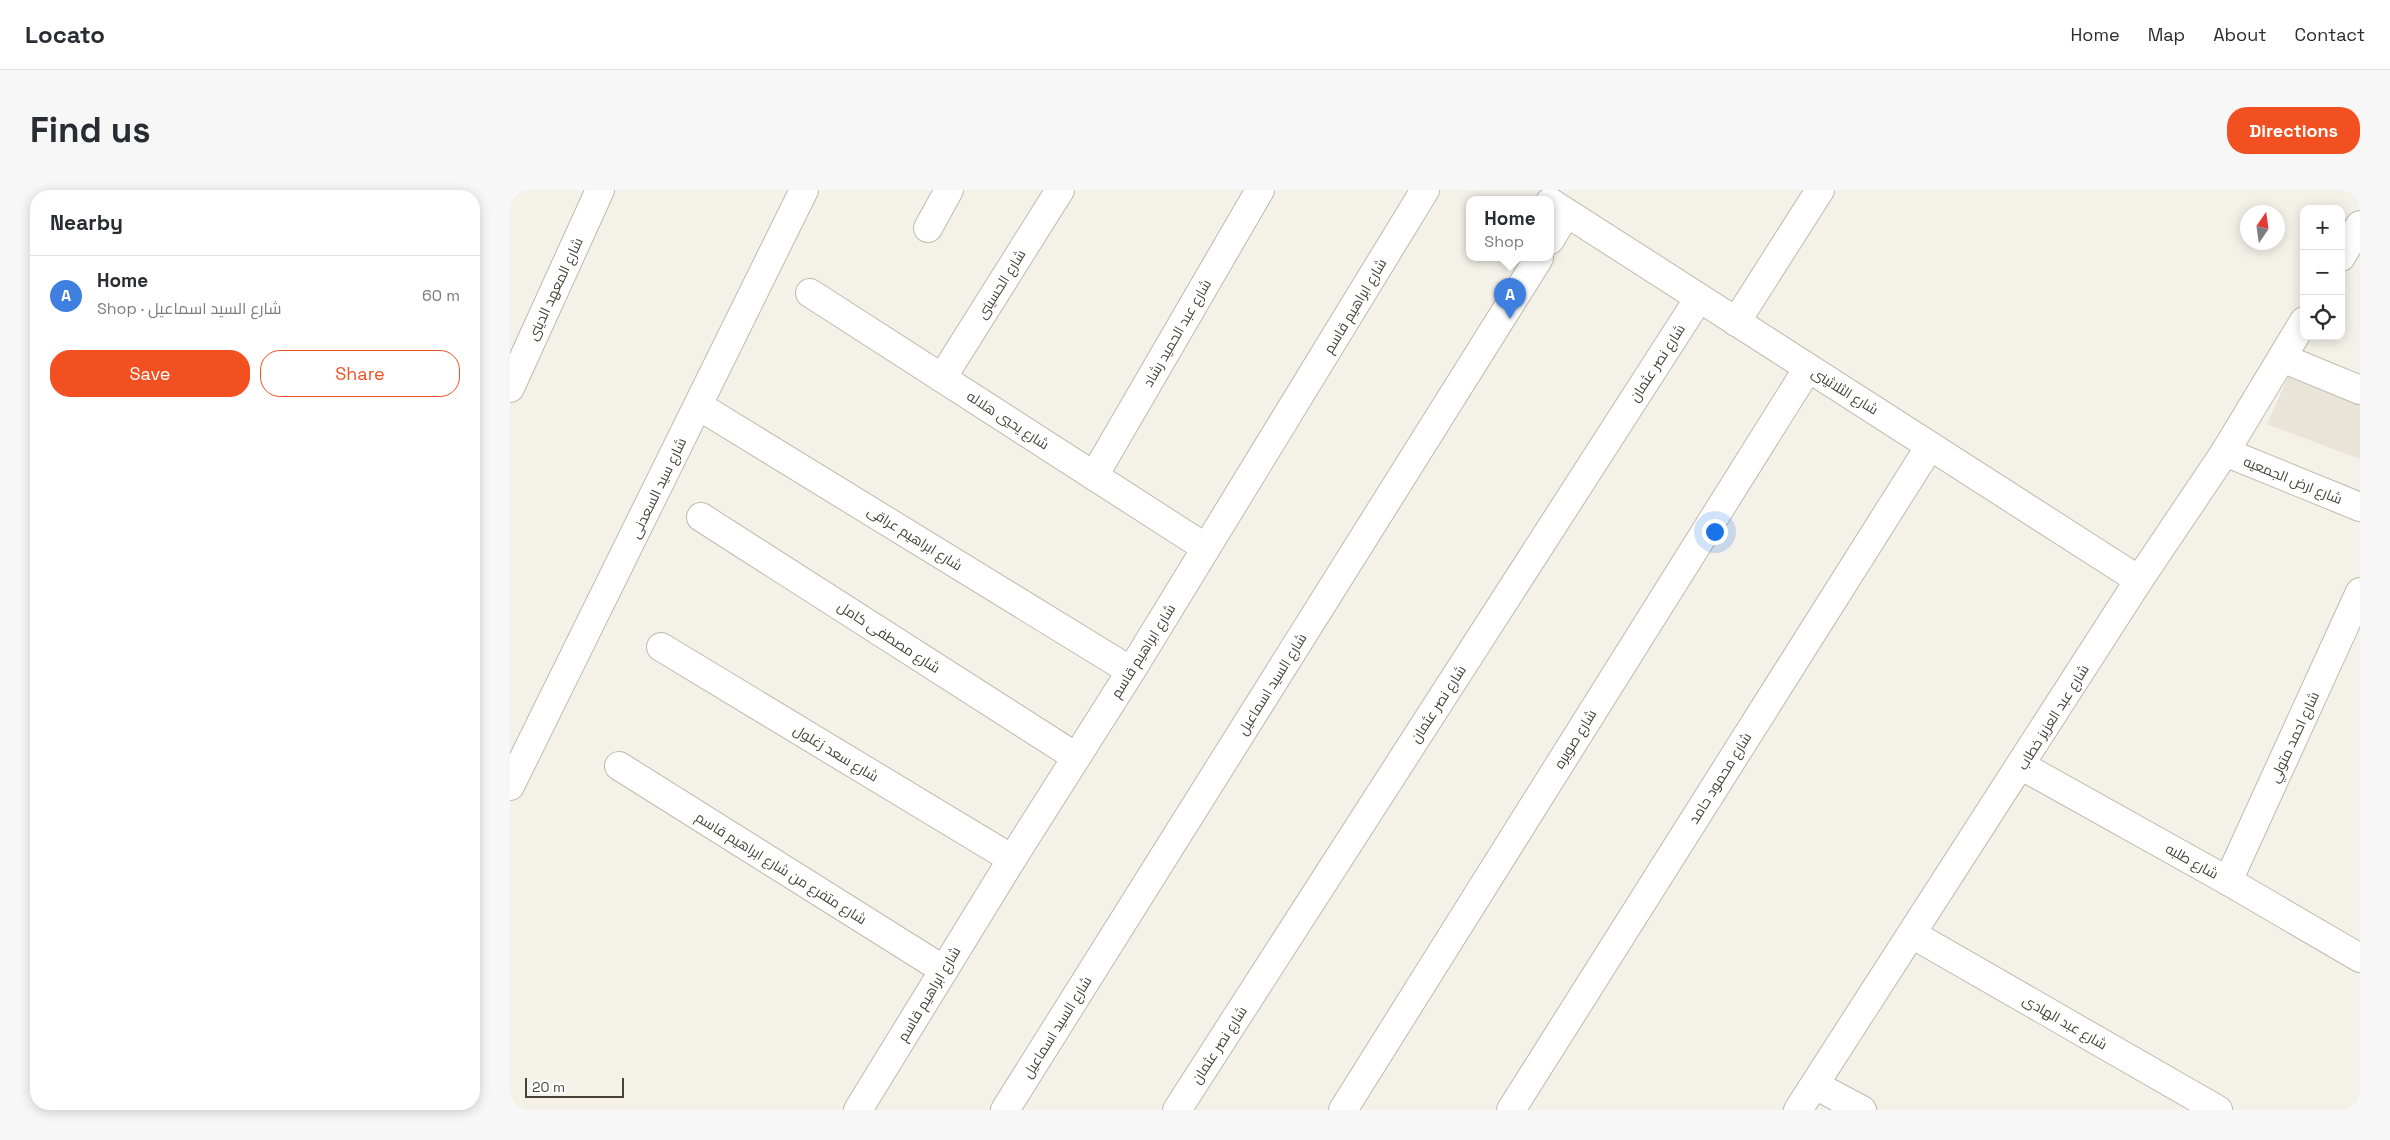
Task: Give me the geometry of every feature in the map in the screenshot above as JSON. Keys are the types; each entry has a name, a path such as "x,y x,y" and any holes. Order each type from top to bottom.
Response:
{"street":[{"name":"شارع المعهد الدينى","path":"510,388 520,335 600,190"},
{"name":"شارع سيد السعدنى","path":"510,786 804,190"},
{"path":"928,228 949,190"},
{"name":"شارع الحسينى","path":"942,378 1060,190"},
{"name":"شارع عبد الحميد رشاد","path":"1094,476 1260,190"},
{"name":"شارع ابراهيم قاسم","path":"858,1110 1012,859 1131,671 1425,190"},
{"name":"شارع الثلاثينى","path":"1533,190 1545,196"},
{"path":"1736,322 1820,190"},
{"path":"1554,218 1557,202"},
{"name":"شارع الثلاثينى","path":"1557,202 1699,298 2139,580"},
{"path":"2345,250 2360,225"},
{"name":"شارع السيد اسماعيل","path":"1005,1110 1537,261"},
{"name":"شارع يحيي هلاله","path":"810,293 1206,548"},
{"name":"شارع نصر عثمان","path":"1177,1110 1699,298"},
{"name":"شارع عبد العزيز خطاب","path":"1798,1110 2022,766 2139,580 2225,452 2300,328"},
{"path":"2282,358 2360,390"},
{"name":"شارع صويره","path":"1343,1110 1808,368"},
{"name":"شارع ابراهيم عراقى","path":"699,406 1131,671"},
{"name":"شارع محمود حامد","path":"1511,1110 1930,446"},
{"name":"شارع ارض الجمعيه","path":"2225,452 2360,508"},
{"name":"شارع مصطفى كامل","path":"701,517 1076,757"},
{"name":"شارع احمد متولي","path":"2228,881 2360,592"},
{"name":"شارع سعد زغلول","path":"661,647 1012,859"},
{"name":"شارع متفرع من شارع ابراهيم قاسم","path":"619,766 944,970"},
{"name":"شارع طلبه","path":"2022,766 2228,881 2360,958"},
{"name":"شارع عبد الهادى","path":"1912,934 2218,1110"},
{"path":"1815,1085 1862,1110"}],"shaded area":[{"path":"2292,368 2360,396 2360,459 2267,424"}],"place":[{"name":"Home","path":"1510,319"}]}
